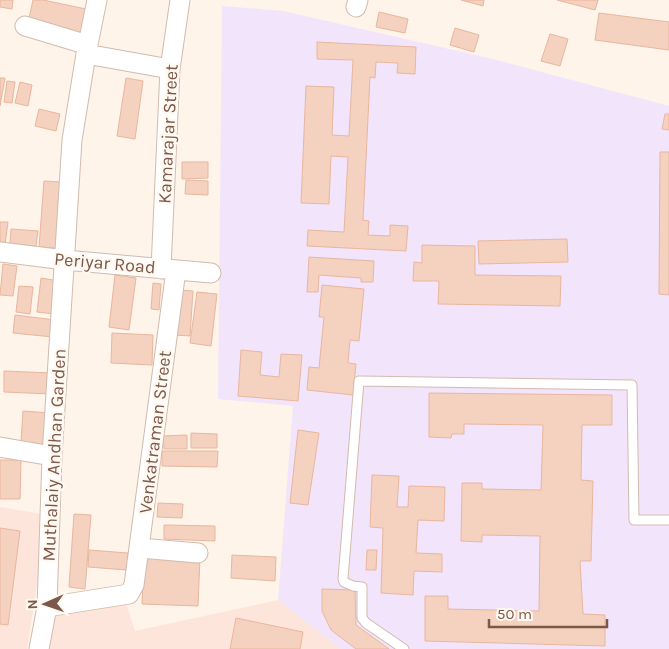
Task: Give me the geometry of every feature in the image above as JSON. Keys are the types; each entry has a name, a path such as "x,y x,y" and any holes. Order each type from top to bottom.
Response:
{"street":[{"path":"65,260 72,140 97,0"},
{"name":"Kamarajar Street","path":"168,269 170,69 180,0"},
{"path":"25,26 87,49 170,69"},
{"name":"Periyar Road","path":"0,252 65,260 211,273"},
{"name":"Muthalaiy Andhan Garden","path":"38,649 47,607 52,456 65,260"},
{"name":"Venkatraman Street","path":"47,607 129,594 134,585 140,548 168,269"},
{"path":"0,447 52,456"},
{"path":"140,548 198,553"}],"lane":[{"path":"404,649 366,623 362,618 362,587 353,586 344,582 343,579 358,380 632,385 634,520 669,520"}],"shaded area":[{"path":"222,6 283,11 493,59 669,106 669,649 341,649 278,600 293,406 218,399"},
{"path":"0,507 48,515 27,649 0,649"},
{"path":"278,600 341,649 47,649 55,616 126,603 135,631"}],"building":[{"path":"0,0 13,0 12,9 0,7"},
{"path":"33,0 43,0 86,9 81,34 28,23"},
{"path":"461,0 484,0 483,6"},
{"path":"557,0 598,0 595,10"},
{"path":"379,12 408,19 405,33 376,27"},
{"path":"599,13 669,22 669,50 595,40"},
{"path":"455,28 479,35 474,52 450,45"},
{"path":"550,34 568,39 560,66 541,61"},
{"path":"317,42 416,47 415,74 397,73 398,63 376,62 375,78 370,77 363,220 369,221 368,235 390,236 390,225 408,226 406,251 307,246 308,230 344,232 348,157 331,156 329,204 301,203 306,86 334,87 332,135 349,136 353,60 317,59"},
{"path":"0,78 5,78 0,106"},
{"path":"126,78 143,81 135,139 117,136"},
{"path":"7,81 15,82 12,103 4,102"},
{"path":"20,82 32,85 28,106 15,103"},
{"path":"39,109 60,114 56,131 35,126"},
{"path":"665,114 669,114 669,130 662,129"},
{"path":"660,152 669,152 669,295 659,294"},
{"path":"182,162 208,162 208,178 182,179"},
{"path":"186,180 208,181 208,195 185,194"},
{"path":"44,181 61,182 56,248 39,247"},
{"path":"0,222 8,222 5,245 0,244"},
{"path":"11,229 38,231 36,246 10,244"},
{"path":"567,239 568,262 479,264 478,241"},
{"path":"422,245 475,246 475,275 561,276 560,306 438,304 439,281 413,281 414,262 422,263"},
{"path":"309,257 374,261 373,282 361,282 361,278 319,275 318,292 307,292"},
{"path":"3,264 17,266 13,296 0,295"},
{"path":"115,275 136,278 129,330 109,327"},
{"path":"41,278 59,281 55,314 37,312"},
{"path":"153,283 161,284 159,310 151,309"},
{"path":"322,285 364,289 359,341 350,340 348,363 356,364 353,395 307,390 309,367 319,368 324,317 319,317"},
{"path":"19,286 33,287 30,314 16,312"},
{"path":"178,290 193,291 190,336 175,335"},
{"path":"197,292 217,294 211,346 190,343"},
{"path":"15,315 55,320 53,337 13,333"},
{"path":"112,333 153,335 152,365 111,363"},
{"path":"241,350 262,352 260,375 279,377 281,354 302,355 298,401 238,396"},
{"path":"4,371 52,373 51,394 4,392"},
{"path":"429,393 612,395 612,425 582,425 581,480 593,481 591,561 580,561 583,614 605,615 605,646 425,641 425,596 448,596 448,609 539,611 540,536 482,535 482,542 461,541 462,483 482,483 482,489 541,490 543,425 464,424 464,434 452,434 451,438 429,437"},
{"path":"23,411 50,413 48,445 21,443"},
{"path":"298,430 319,433 308,505 290,503"},
{"path":"191,433 217,434 217,448 191,448"},
{"path":"187,435 187,449 164,449 163,436"},
{"path":"162,451 218,451 217,467 162,466"},
{"path":"0,460 21,460 20,499 0,499"},
{"path":"372,475 399,476 397,507 408,507 409,486 445,487 444,521 418,520 416,553 442,554 442,572 414,571 413,595 381,593 383,528 370,527"},
{"path":"158,503 183,504 182,518 157,517"},
{"path":"74,514 91,515 85,589 69,587"},
{"path":"164,525 215,526 215,541 164,539"},
{"path":"0,528 20,531 8,625 0,624"},
{"path":"89,550 128,553 127,570 88,567"},
{"path":"367,550 377,550 376,570 366,570"},
{"path":"144,555 200,558 198,606 142,604"},
{"path":"232,555 276,557 275,581 231,578"},
{"path":"322,589 355,590 356,625 389,649 356,649 331,630 322,611"},
{"path":"236,618 303,632 300,649 230,649"}]}
